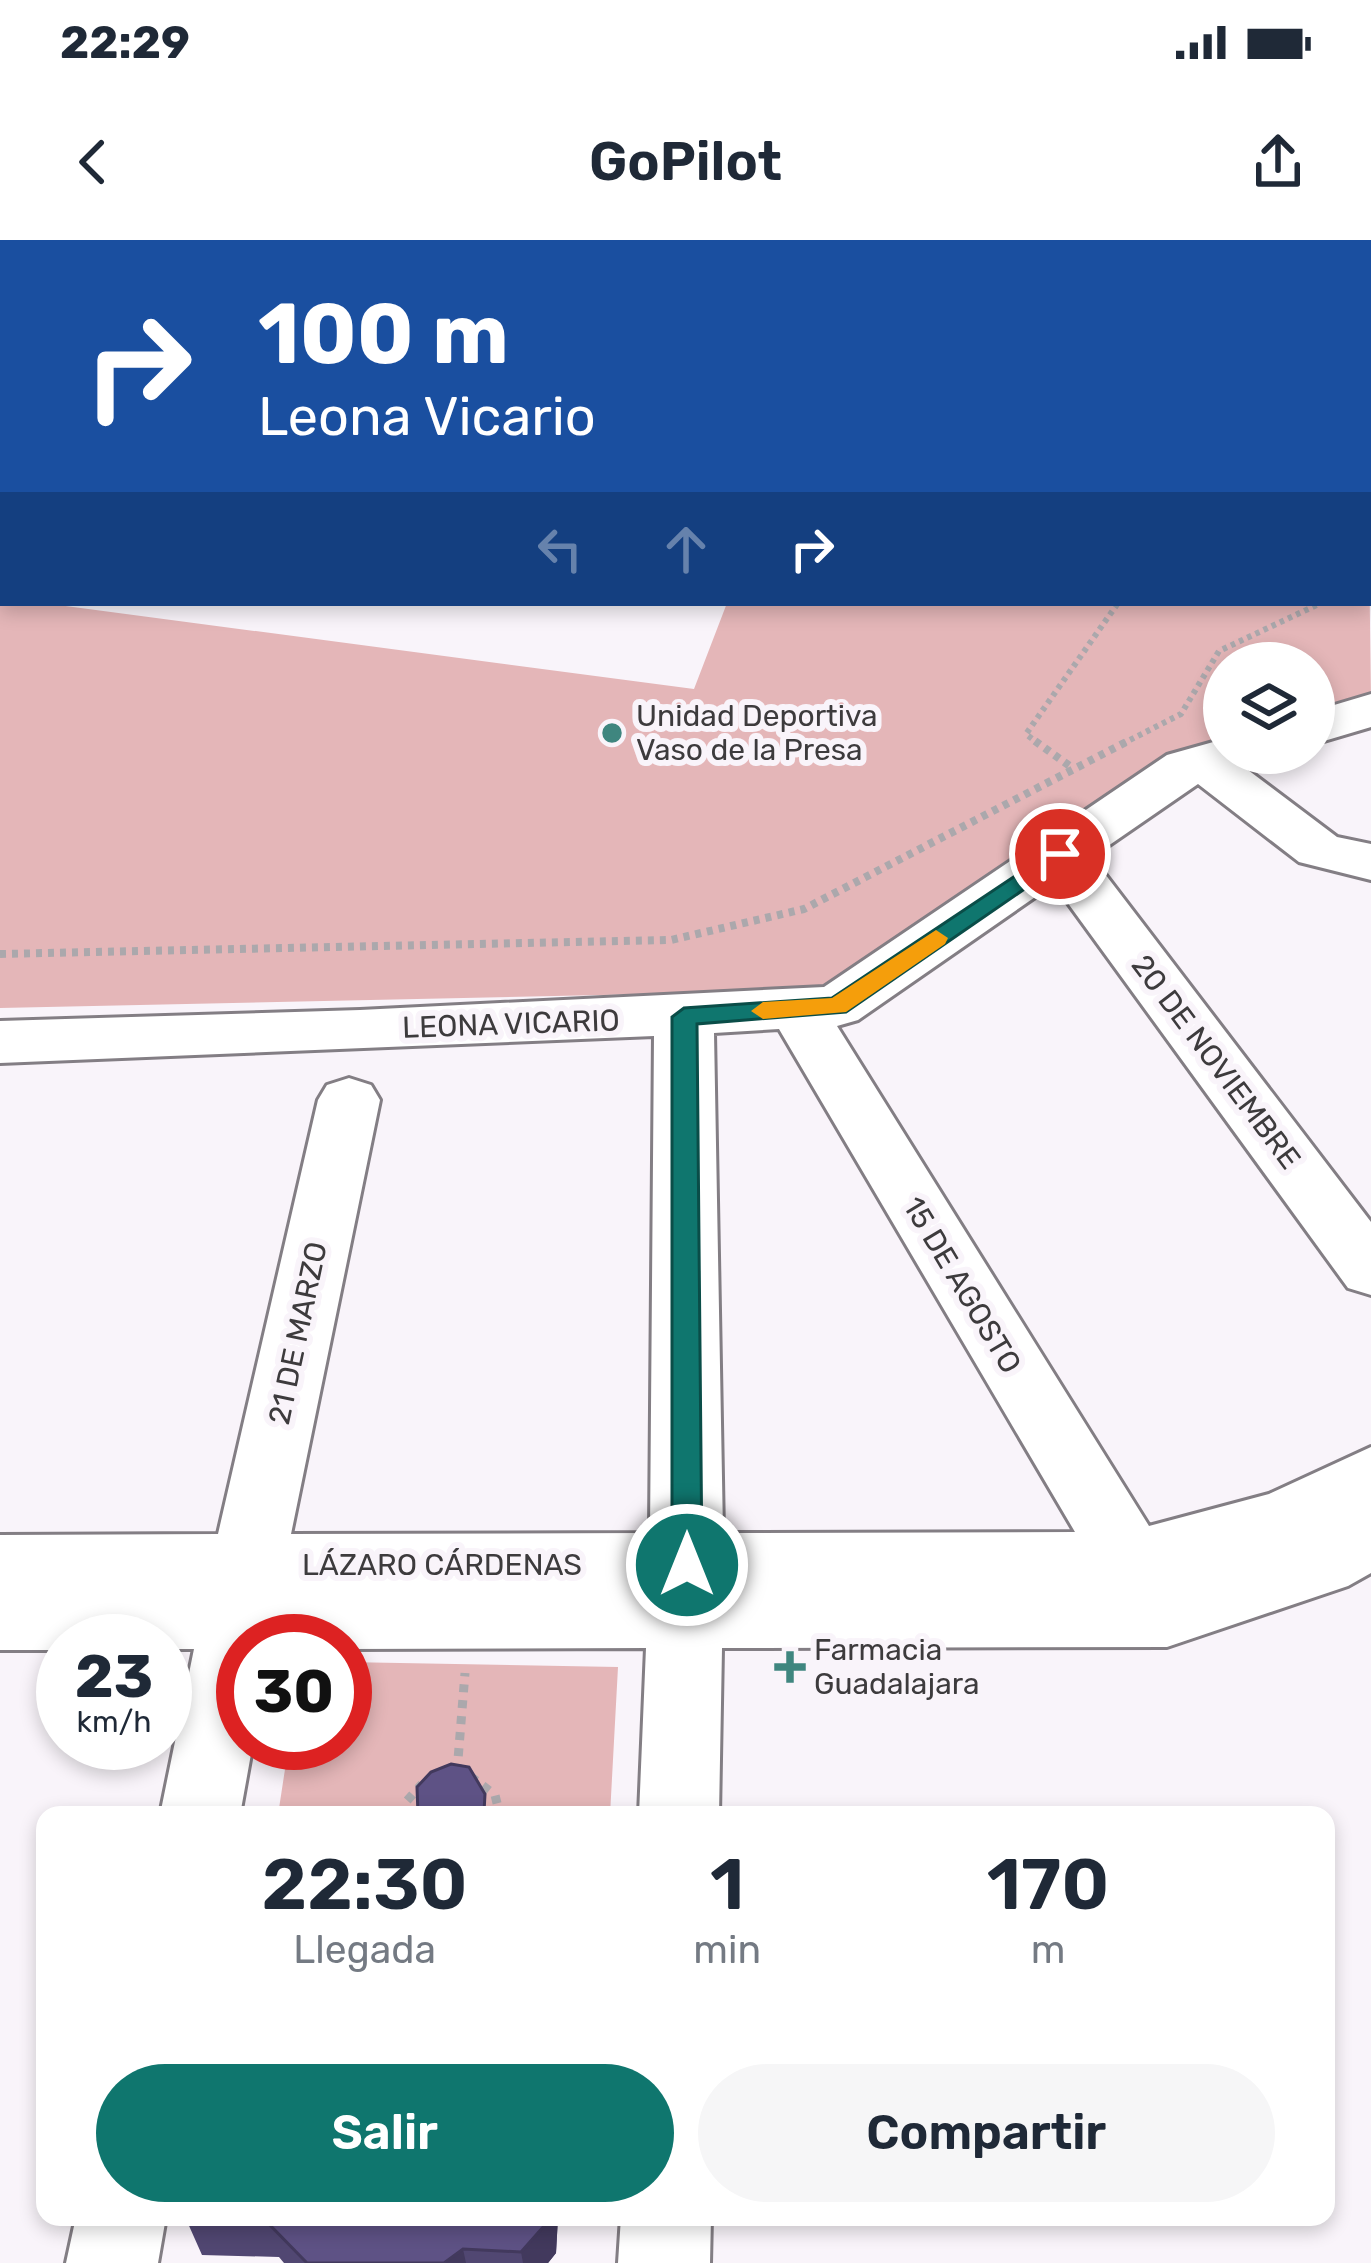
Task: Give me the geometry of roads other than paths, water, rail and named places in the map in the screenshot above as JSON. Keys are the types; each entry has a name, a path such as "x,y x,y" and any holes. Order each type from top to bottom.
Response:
{"street":[{"path":"1335,721 1371,710"},
{"name":"LEONA VICARIO","path":"5,1058 837,1006 1186,767 1203,762"},
{"path":"1236,774 1319,850 1371,862"},
{"name":"20 DE NOVIEMBRE","path":"1060,854 1371,1270"},
{"name":"15 DE AGOSTO","path":"796,1008 1148,1588"},
{"path":"679,1806 686,1591 684,1017"},
{"name":"21 DE MARZO","path":"202,1806 349,1100"},
{"name":"LÁZARO CÁRDENAS","path":"0,1618 243,1592 1148,1588 1322,1564 1370,1496"},
{"name":"LÁZARO CÁRDENAS","path":"0,1566 243,1592"},
{"path":"112,2263 119,2226"},
{"path":"664,2263 666,2226"}],"place":[{"name":"Unidad Deportiva Vaso de la Presa","path":"612,733"},
{"name":"Farmacia Guadalajara","path":"790,1667"}]}
